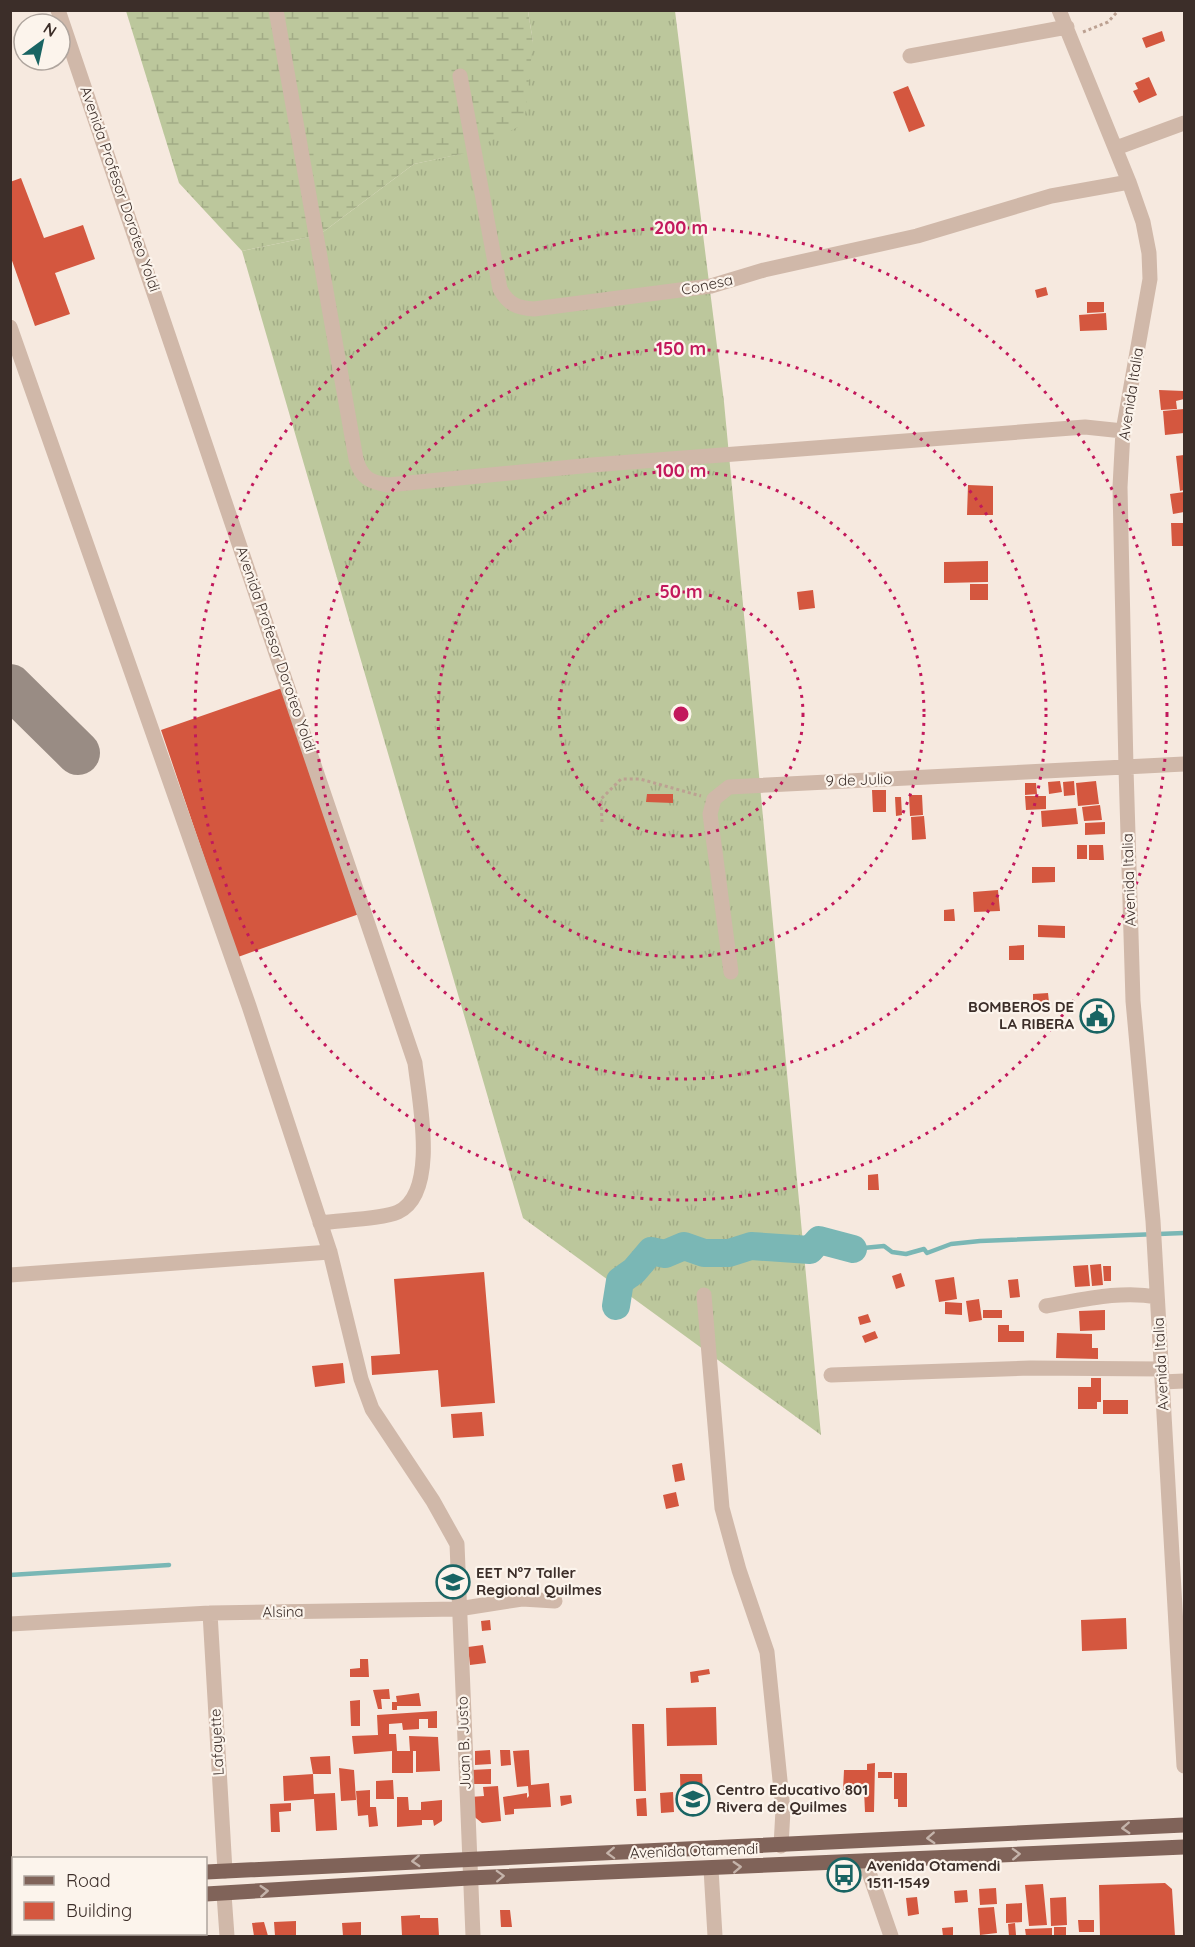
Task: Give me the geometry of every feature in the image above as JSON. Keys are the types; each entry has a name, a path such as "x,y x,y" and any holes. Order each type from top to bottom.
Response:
{"main road":[{"name":"Avenida Otamendi","path":"207,1872 1185,1825"},
{"path":"872,1860 876,1840"},
{"name":"Avenida Otamendi","path":"207,1894 469,1878 1185,1847"}],"street":[{"name":"Avenida Profesor Doroteo Yoldi","path":"58,10 415,1063 424,1146 420,1178 410,1205 396,1213 320,1222"},
{"path":"276,10 356,459 360,473 371,482 388,485 592,465 1085,427 1123,431"},
{"name":"Avenida Italia","path":"1059,10 1116,148 1143,222 1150,279 1123,431 1120,487 1126,768 1132,1001 1153,1221 1185,1766"},
{"path":"910,56 1066,27"},
{"name":"Conesa","path":"460,76 500,289 506,300 518,308 534,309 711,286 764,270 917,236 1051,196 1129,182"},
{"path":"1116,148 1185,123"},
{"name":"Juan B. Justo","path":"10,327 249,1006 330,1252 361,1379 372,1409 434,1501 457,1544 468,1858 473,1936"},
{"name":"9 de Julio","path":"714,799 729,787 778,783 1185,764"},
{"path":"714,799 710,814 731,972"},
{"path":"10,1275 330,1252"},
{"path":"704,1294 722,1508 739,1570 767,1652 783,1809 781,1846"},
{"path":"1046,1306 1121,1295 1140,1294 1157,1297"},
{"path":"831,1375 1030,1368 1162,1376 1185,1381"},
{"name":"Alsina","path":"10,1624 210,1613 458,1609 522,1599 555,1600"},
{"name":"Lafayette","path":"210,1613 225,1871"},
{"path":"842,1842 843,1862"},
{"path":"872,1860 891,1936"},
{"path":"711,1869 715,1936"},
{"path":"224,1893 227,1936"}],"path":[{"path":"1066,27 1084,32 1108,22 1119,10"},
{"path":"602,822 601,799 621,779 640,779 714,799"}],"green space":[{"path":"126,11 528,11 533,42 524,124 466,153 414,164 319,235 242,251 179,183"},
{"path":"528,11 675,11 724,402 821,1435 523,1218 242,251 319,235 414,164 460,154 533,42"}],"building":[{"path":"1162,31 1165,41 1146,48 1142,38"},
{"path":"1149,77 1157,95 1139,103 1133,91 1138,89 1135,83"},
{"path":"908,86 925,126 909,132 893,92"},
{"path":"21,178 44,238 83,225 95,259 55,273 70,314 35,326 10,255 10,182"},
{"path":"1046,287 1048,295 1037,298 1035,290"},
{"path":"1087,302 1104,302 1104,312 1087,313"},
{"path":"1106,313 1107,330 1080,331 1079,315"},
{"path":"1159,390 1184,391 1184,399 1176,401 1177,409 1161,410"},
{"path":"1184,409 1184,433 1165,435 1163,411"},
{"path":"1184,455 1184,490 1180,491 1176,456"},
{"path":"968,485 993,486 993,515 967,515"},
{"path":"1184,492 1184,512 1173,514 1170,494"},
{"path":"1171,523 1184,523 1184,546 1172,546"},
{"path":"988,561 988,582 944,583 944,562"},
{"path":"970,584 988,584 988,600 970,600"},
{"path":"813,590 815,608 799,610 797,592"},
{"path":"282,688 362,913 238,957 161,730"},
{"path":"1060,781 1062,792 1049,794 1048,782"},
{"path":"1074,781 1075,795 1064,796 1063,782"},
{"path":"1096,781 1099,804 1078,806 1076,783"},
{"path":"1025,783 1036,783 1037,794 1025,795"},
{"path":"872,790 886,790 886,812 873,812"},
{"path":"647,794 673,794 673,803 646,802"},
{"path":"909,795 922,795 923,815 910,816"},
{"path":"1025,796 1046,796 1046,809 1026,810"},
{"path":"895,797 901,797 902,815 896,816"},
{"path":"1100,805 1102,820 1084,821 1082,807"},
{"path":"1076,808 1078,824 1042,827 1041,811"},
{"path":"924,816 926,839 912,840 911,817"},
{"path":"1105,822 1105,834 1085,835 1085,823"},
{"path":"1077,845 1087,845 1087,859 1077,859"},
{"path":"1089,845 1103,845 1104,860 1089,860"},
{"path":"1032,867 1055,867 1055,882 1032,883"},
{"path":"998,890 1000,911 974,912 973,892"},
{"path":"954,909 955,921 944,921 944,910"},
{"path":"1038,925 1065,926 1065,938 1038,937"},
{"path":"1024,945 1024,960 1009,960 1009,946"},
{"path":"1048,993 1049,1002 1033,1003 1033,994"},
{"path":"878,1174 879,1190 868,1190 868,1175"},
{"path":"1101,1264 1103,1285 1092,1286 1090,1265"},
{"path":"1088,1265 1090,1286 1075,1287 1073,1266"},
{"path":"1103,1266 1111,1266 1111,1281 1104,1281"},
{"path":"484,1272 495,1403 441,1407 438,1370 372,1375 371,1356 400,1354 394,1279"},
{"path":"901,1273 905,1286 896,1289 892,1276"},
{"path":"954,1277 957,1299 939,1302 935,1280"},
{"path":"1018,1279 1020,1297 1010,1298 1008,1280"},
{"path":"979,1299 982,1320 969,1322 966,1301"},
{"path":"945,1302 962,1303 962,1315 945,1314"},
{"path":"983,1310 1002,1310 1002,1318 983,1318"},
{"path":"1105,1310 1105,1330 1080,1331 1079,1311"},
{"path":"868,1314 871,1322 860,1325 858,1317"},
{"path":"998,1325 1009,1325 1009,1331 1024,1331 1024,1342 998,1342"},
{"path":"875,1331 878,1338 865,1343 862,1336"},
{"path":"1057,1333 1092,1334 1092,1348 1098,1348 1098,1359 1056,1358"},
{"path":"343,1363 345,1383 315,1387 312,1366"},
{"path":"1091,1378 1101,1378 1101,1402 1097,1402 1097,1409 1078,1409 1078,1387 1091,1387"},
{"path":"1103,1400 1128,1400 1128,1414 1103,1414"},
{"path":"482,1412 484,1436 453,1438 451,1414"},
{"path":"682,1463 685,1480 675,1482 672,1465"},
{"path":"676,1492 679,1506 666,1509 663,1495"},
{"path":"1126,1618 1127,1649 1082,1651 1081,1620"},
{"path":"490,1620 491,1630 482,1631 481,1621"},
{"path":"483,1645 486,1663 470,1665 468,1647"},
{"path":"360,1659 368,1659 369,1677 350,1677 350,1669 360,1668"},
{"path":"709,1669 710,1674 698,1676 699,1682 691,1683 690,1672"},
{"path":"389,1689 390,1699 381,1699 382,1709 378,1709 373,1690"},
{"path":"419,1693 421,1706 397,1706 397,1710 392,1710 392,1702 397,1702 396,1696"},
{"path":"360,1700 360,1726 351,1726 350,1701"},
{"path":"716,1707 717,1745 667,1746 666,1708"},
{"path":"437,1711 437,1728 428,1728 428,1719 419,1719 419,1729 403,1730 402,1723 389,1724 389,1734 396,1734 397,1751 410,1751 409,1736 438,1737 440,1771 416,1772 416,1751 413,1751 413,1773 392,1773 392,1751 354,1754 352,1736 378,1735 377,1715"},
{"path":"632,1724 644,1724 646,1791 634,1791"},
{"path":"490,1750 491,1764 475,1765 475,1751"},
{"path":"500,1750 510,1750 511,1765 501,1766"},
{"path":"529,1750 531,1785 549,1783 551,1807 514,1809 514,1814 505,1815 503,1797 527,1793 527,1798 529,1796 528,1786 517,1787 513,1751"},
{"path":"330,1756 331,1774 313,1774 310,1757"},
{"path":"875,1763 874,1812 865,1812 864,1790 843,1790 844,1770 867,1770 867,1764"},
{"path":"339,1768 354,1770 356,1800 341,1801"},
{"path":"491,1769 491,1784 472,1784 471,1770"},
{"path":"878,1772 892,1772 892,1778 878,1778"},
{"path":"894,1773 907,1773 907,1807 898,1807 898,1799 894,1799"},
{"path":"313,1774 314,1794 335,1793 337,1830 316,1831 314,1799 284,1801 283,1776"},
{"path":"680,1774 702,1774 704,1811 681,1812"},
{"path":"393,1780 394,1799 376,1799 376,1781"},
{"path":"498,1786 501,1821 482,1823 471,1814 470,1797 484,1796 483,1787"},
{"path":"370,1790 370,1807 376,1807 378,1826 369,1827 368,1815 358,1816 356,1791"},
{"path":"673,1792 674,1812 661,1813 660,1793"},
{"path":"571,1795 572,1803 561,1806 560,1796"},
{"path":"397,1797 408,1797 409,1810 421,1810 421,1802 442,1800 442,1821 434,1826 433,1820 422,1820 422,1825 397,1827"},
{"path":"646,1798 647,1816 637,1816 636,1799"},
{"path":"291,1803 291,1811 279,1812 280,1832 271,1832 270,1804"},
{"path":"1165,1883 1172,1889 1175,1936 1100,1936 1099,1885"},
{"path":"1043,1884 1047,1925 1029,1926 1025,1885"},
{"path":"996,1888 997,1904 980,1905 979,1889"},
{"path":"967,1890 968,1902 955,1903 954,1891"},
{"path":"917,1897 919,1914 908,1916 906,1898"},
{"path":"1066,1897 1067,1925 1051,1926 1050,1898"},
{"path":"1022,1903 1022,1922 1006,1923 1006,1904"},
{"path":"994,1907 997,1933 980,1935 978,1908"},
{"path":"500,1910 510,1910 512,1927 501,1927"},
{"path":"420,1915 420,1918 438,1918 439,1936 402,1936 401,1916"},
{"path":"1078,1920 1094,1920 1094,1932 1079,1932"},
{"path":"296,1921 296,1936 275,1936 274,1922"},
{"path":"264,1922 268,1936 254,1936 252,1923"},
{"path":"361,1922 361,1936 343,1936 342,1923"},
{"path":"1015,1923 1016,1935 1009,1936 1008,1924"},
{"path":"953,1927 953,1936 943,1936 942,1928"},
{"path":"1054,1927 1066,1927 1066,1936 1054,1936"},
{"path":"1052,1928 1052,1936 1026,1936 1025,1929"}],"waterway":[{"path":"853,1249 884,1246 892,1252 906,1254 924,1249 927,1253 951,1244 980,1241 1184,1233"},
{"path":"616,1306 620,1281 634,1271 651,1251 665,1254 684,1246 704,1253 729,1253 751,1246 810,1250 819,1240 853,1249"},
{"path":"10,1575 169,1565"}],"taxiway":[{"path":"10,686 78,753"}],"place":[{"name":"BOMBEROS DE LA RIBERA","path":"1097,1016"},
{"name":"EET Nº7 Taller Regional Quilmes","path":"453,1582"},
{"name":"Centro Educativo 801 Rivera de Quilmes","path":"693,1799"},
{"name":"Avenida Otamendi 1511-1549","path":"844,1875"}]}
